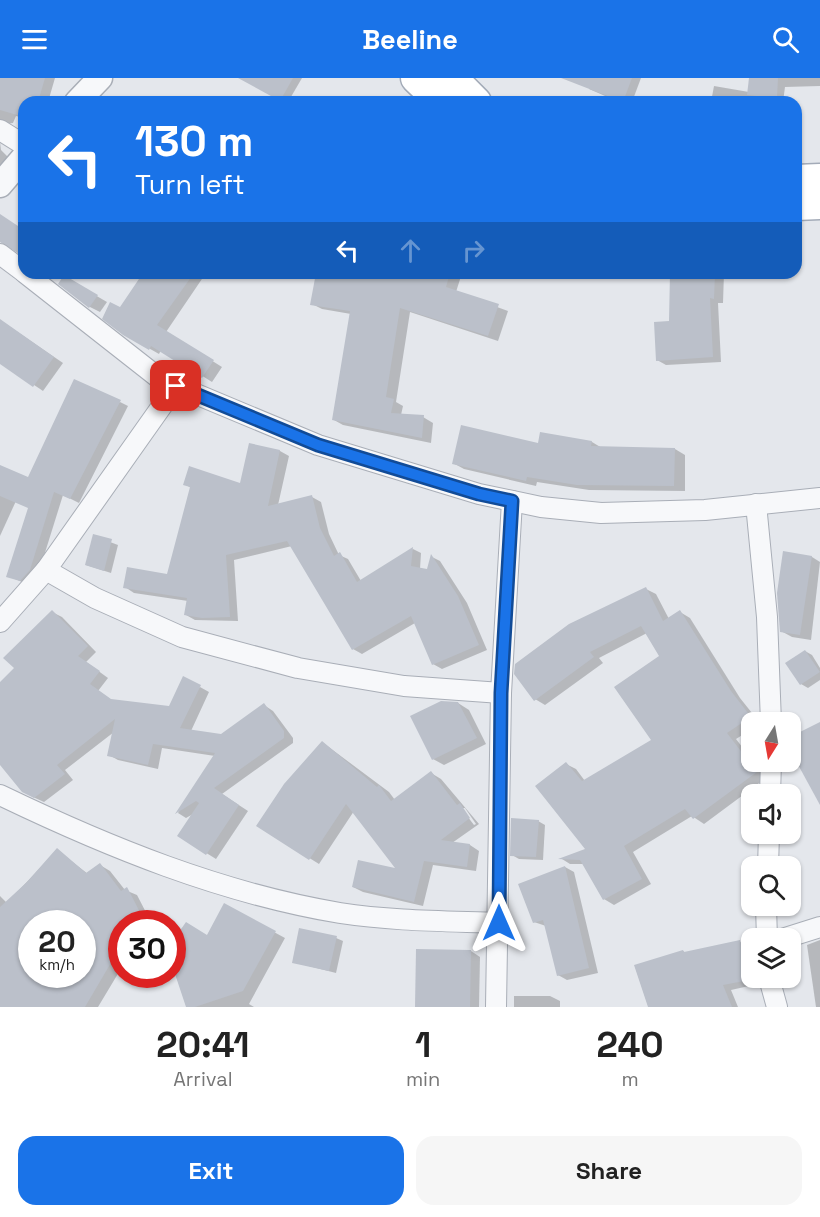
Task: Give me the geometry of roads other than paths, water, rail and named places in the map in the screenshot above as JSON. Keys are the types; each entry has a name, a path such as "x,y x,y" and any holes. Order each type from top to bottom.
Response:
{"main road":[{"path":"416,78 435,96"},
{"path":"452,78 470,96"},
{"path":"802,180 820,179"},
{"path":"802,205 820,204"}],"street":[{"path":"83,96 100,78"},
{"path":"0,130 18,141"},
{"path":"0,185 18,164"},
{"path":"0,254 18,268"},
{"path":"32,279 160,379 318,445 479,494 512,501 601,513 705,510 820,498"},
{"path":"0,622 46,570 176,386"},
{"path":"496,1007 501,693 512,501"},
{"path":"756,504 767,617 771,712"},
{"path":"46,570 95,598 182,637 298,668 404,686 501,693"},
{"path":"0,795 46,817 182,873 270,897 340,913 403,920 499,923"},
{"path":"801,933 820,927"},
{"path":"772,988 777,1007"}]}
